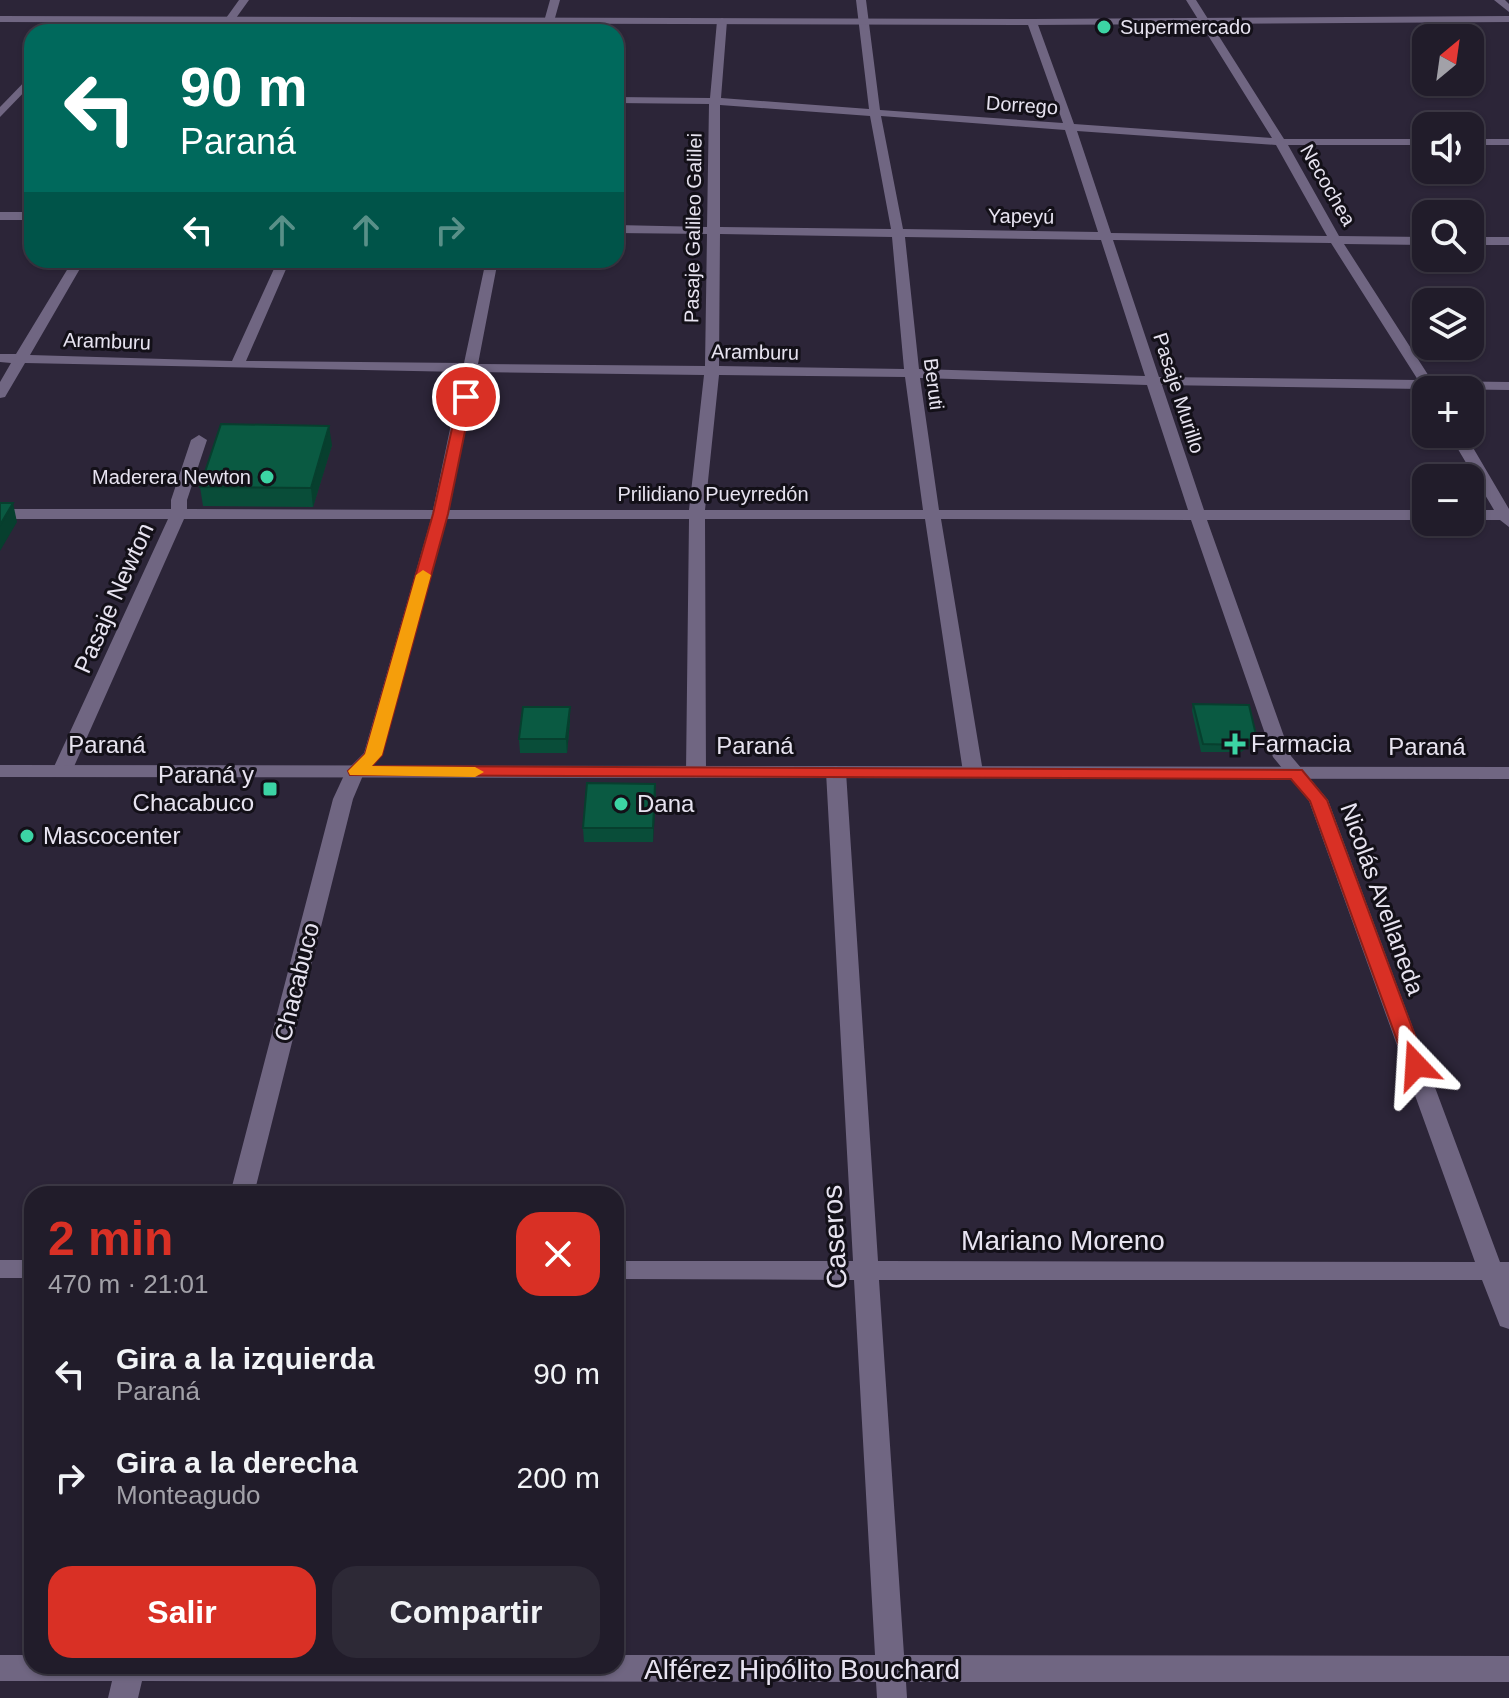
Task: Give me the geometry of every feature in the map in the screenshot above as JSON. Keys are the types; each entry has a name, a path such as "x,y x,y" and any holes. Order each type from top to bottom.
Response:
{"street":[{"path":"227,24 244,0"},
{"path":"549,24 555,0"},
{"name":"Beruti","path":"861,0 875,113 898,234 912,373 932,514 973,772"},
{"name":"Necochea","path":"1191,0 1280,142 1336,241 1422,376"},
{"path":"1499,0 1509,9"},
{"path":"0,19 394,20 497,24"},
{"path":"79,24 84,19"},
{"path":"618,24 722,21 1509,19"},
{"path":"392,24 394,20"},
{"name":"Pasaje Galileo Galilei","path":"696,772 697,514 712,371 715,101 722,21"},
{"name":"Pasaje Murillo","path":"1032,22 1282,757 1296,773"},
{"path":"0,114 24,86"},
{"path":"0,95 24,95"},
{"name":"Dorrego","path":"624,100 715,101 1280,142 1412,142"},
{"path":"1484,142 1509,142"},
{"path":"0,216 24,216"},
{"name":"Yapeyú","path":"624,229 1412,241"},
{"path":"1484,241 1509,241"},
{"path":"0,394 74,268"},
{"path":"237,365 280,268"},
{"name":"Chacabuco","path":"244,1186 343,799 356,771 373,755 440,514 491,268"},
{"name":"Aramburu","path":"0,358 237,365 912,373 1412,388"},
{"name":"Aramburu","path":"1484,387 1509,386"},
{"name":"Pasaje Newton","path":"62,771 179,513 179,500 199,440"},
{"path":"1465,448 1507,517"},
{"name":"Prilidiano Pueyrredón","path":"0,514 1412,515"},
{"path":"1484,516 1507,517"},
{"name":"Paraná","path":"0,771 1509,773"},
{"name":"Caseros","path":"836,772 891,1683"},
{"name":"Nicolás Avellaneda","path":"1296,773 1318,800 1500,1271 1509,1319"},
{"path":"0,1269 24,1269"},
{"name":"Mariano Moreno","path":"624,1270 1500,1271"},
{"name":"Alférez Hipólito Bouchard","path":"0,1668 24,1668"},
{"name":"Alférez Hipólito Bouchard","path":"463,1674 891,1683 1509,1669"},
{"path":"123,1698 128,1674"}],"building":[{"name":"Maderera Newton","path":"221,424 329,426 311,488 200,487"},
{"path":"0,503 13,503 0,525"},
{"path":"1193,704 1249,705 1256,735 1242,745 1203,744"},
{"path":"523,707 570,707 566,739 519,739"},
{"path":"587,783 655,784 653,828 583,828"}],"slow traffic":[{"path":"423,575 373,755 356,771 475,772"}],"place":[{"name":"Supermercado","path":"1104,27"},
{"name":"Maderera Newton","path":"267,477"},
{"name":"Farmacia","path":"1235,744"},
{"name":"Paraná y Chacabuco","path":"270,789"},
{"name":"Dana","path":"621,804"},
{"name":"Mascocenter","path":"27,836"}],"route":[{"path":"466,397 440,514 373,755 356,771 1296,773 1318,800 1416,1065"}]}
